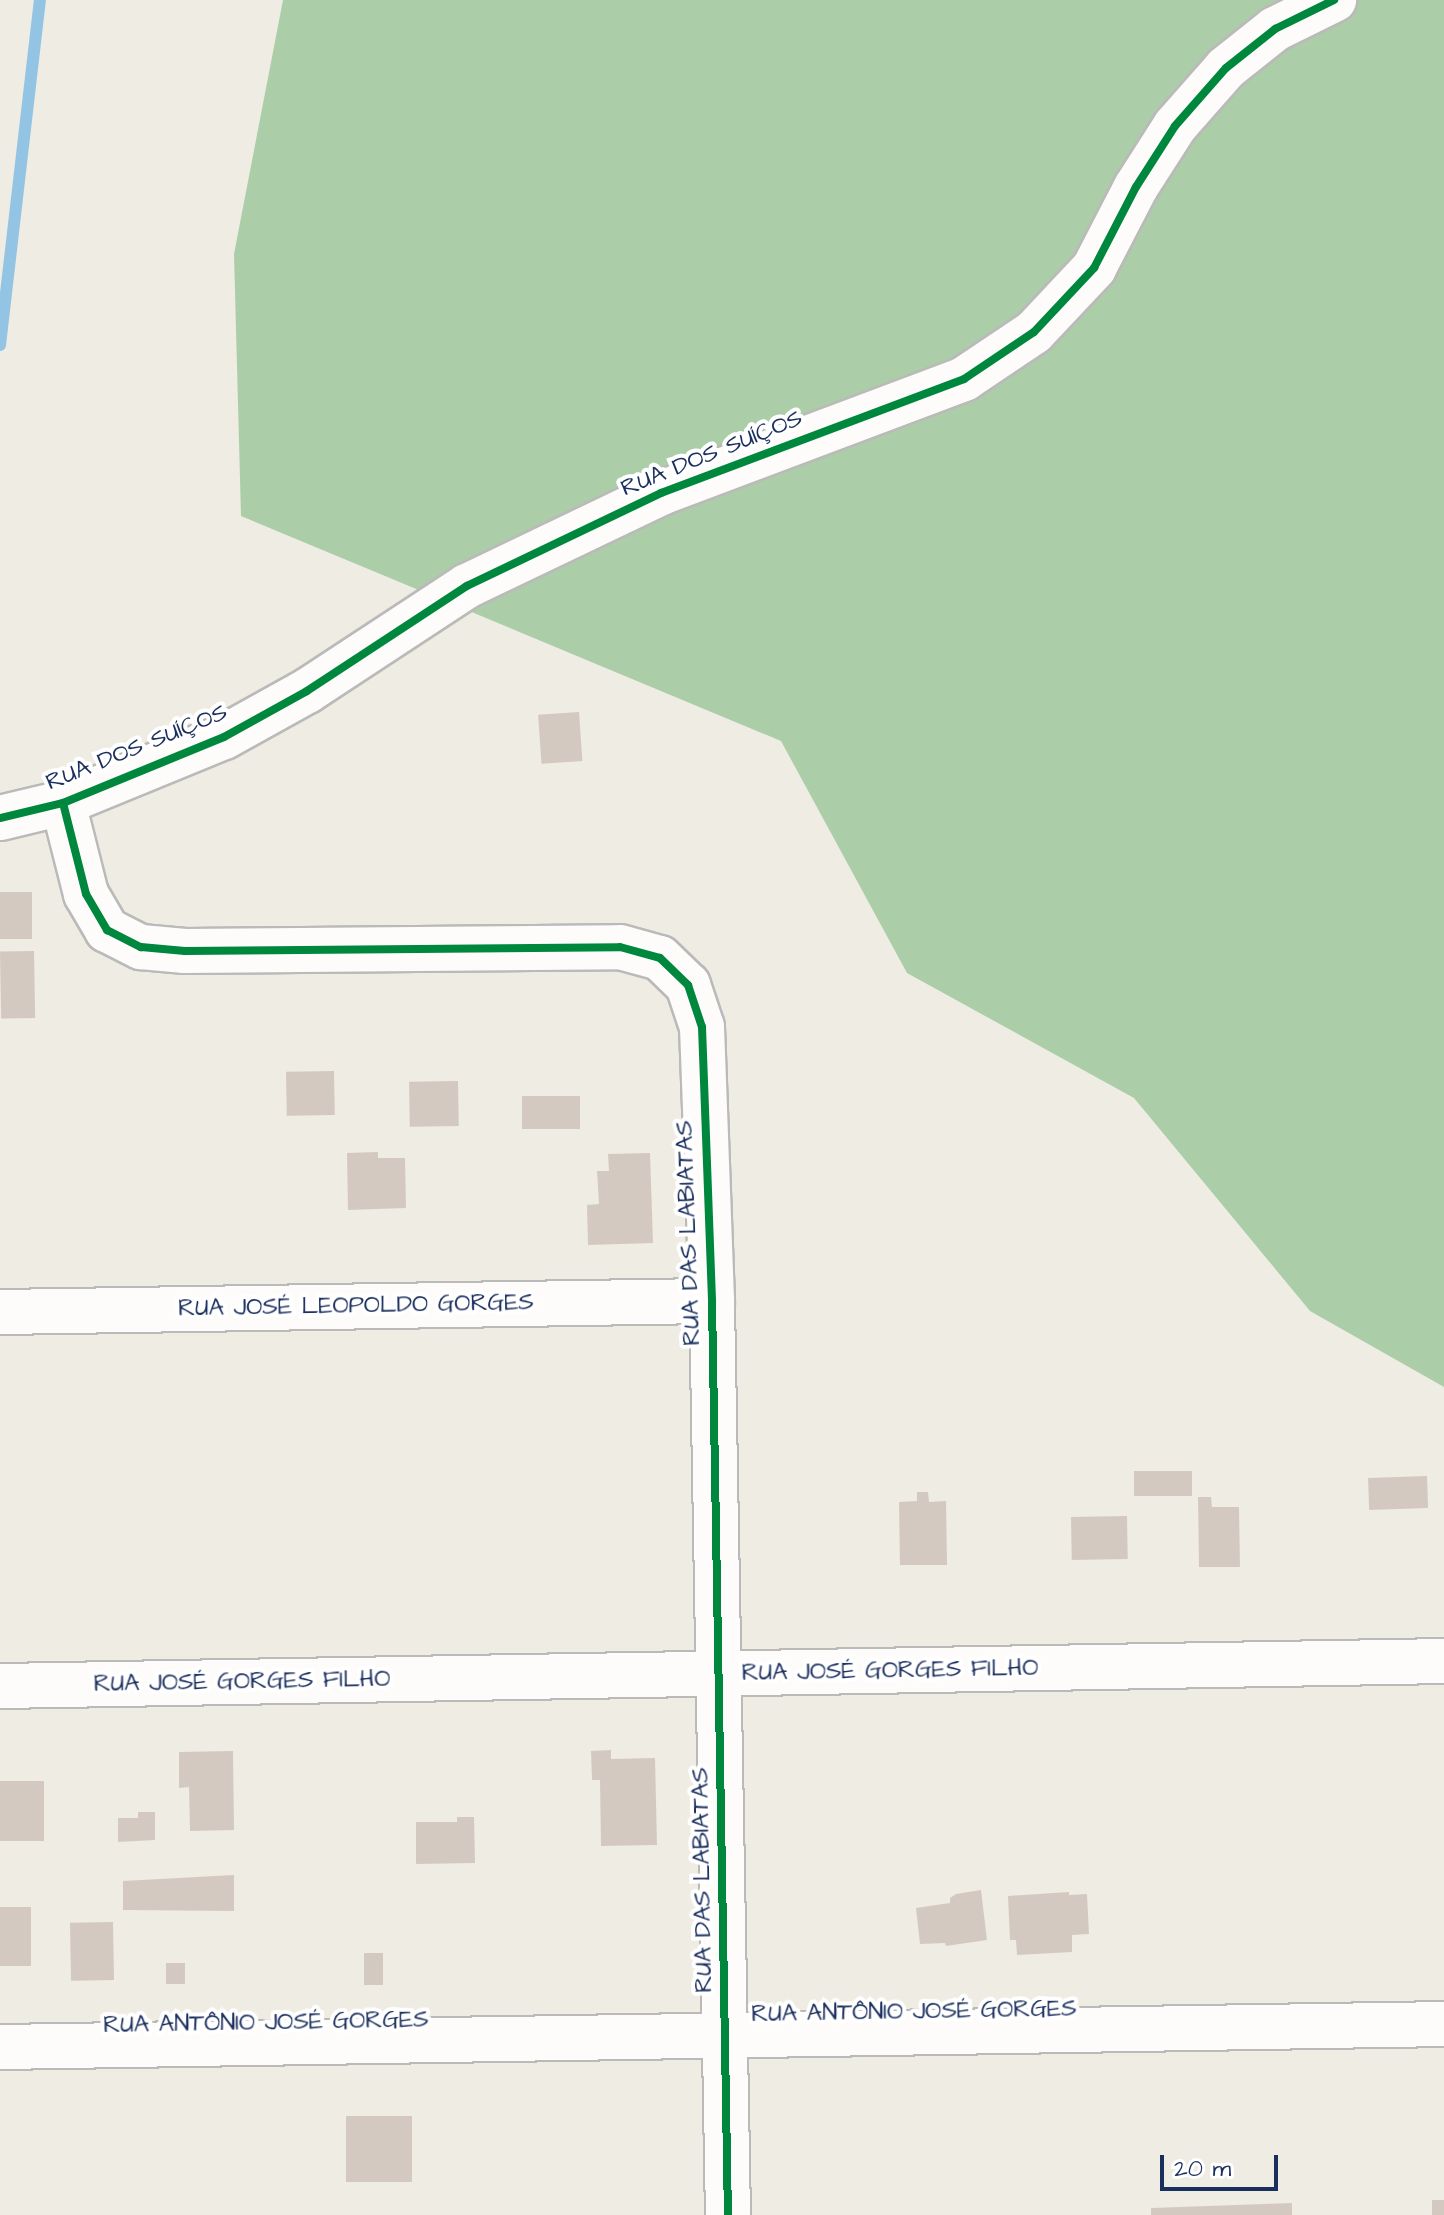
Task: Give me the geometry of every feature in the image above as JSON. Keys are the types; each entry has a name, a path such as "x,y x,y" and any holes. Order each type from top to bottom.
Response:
{"street":[{"name":"RUA DOS SUÍÇOS","path":"0,818 63,803 224,737 307,691 467,586 661,493 964,379 1034,332 1094,268 1136,187 1175,126 1226,68 1275,29 1334,0"},
{"name":"RUA DAS LABIATAS","path":"63,803 86,894 107,930 141,947 185,951 620,947 660,958 688,985 702,1027 712,1301 728,2215"},
{"name":"RUA JOSÉ LEOPOLDO GORGES","path":"0,1312 712,1301"},
{"name":"RUA JOSÉ GORGES FILHO","path":"0,1686 1444,1661"},
{"name":"RUA ANTÔNIO JOSÉ GORGES","path":"0,2047 1444,2024"}],"green space":[{"path":"283,0 1444,0 1444,1387 1310,1311 1134,1098 907,973 781,741 241,516 234,254"}],"building":[{"path":"579,712 582,761 542,764 538,715"},
{"path":"0,892 32,892 32,939 0,939"},
{"path":"34,951 35,1018 1,1019 0,952"},
{"path":"334,1071 335,1115 287,1116 286,1072"},
{"path":"458,1081 459,1126 410,1127 409,1082"},
{"path":"522,1096 580,1096 580,1129 522,1129"},
{"path":"378,1152 378,1158 405,1158 406,1208 348,1210 347,1153"},
{"path":"650,1153 653,1243 588,1245 587,1205 599,1204 597,1171 609,1171 608,1154"},
{"path":"1134,1471 1192,1471 1192,1496 1134,1496"},
{"path":"1427,1476 1428,1508 1369,1510 1368,1478"},
{"path":"917,1492 928,1492 929,1502 946,1501 947,1565 900,1565 899,1502 917,1501"},
{"path":"1198,1497 1211,1497 1212,1507 1239,1507 1240,1567 1199,1567"},
{"path":"1127,1516 1128,1559 1072,1560 1071,1517"},
{"path":"611,1750 611,1759 655,1758 657,1845 601,1846 600,1780 592,1780 591,1751"},
{"path":"233,1751 234,1830 190,1831 189,1787 179,1788 179,1752"},
{"path":"0,1781 44,1781 44,1841 0,1841"},
{"path":"138,1812 155,1812 155,1840 118,1842 118,1818 138,1818"},
{"path":"457,1817 474,1817 475,1863 416,1864 416,1822 457,1822"},
{"path":"234,1875 234,1911 123,1910 123,1881"},
{"path":"981,1890 987,1940 946,1946 945,1943 920,1944 916,1908 950,1903 950,1898 956,1894"},
{"path":"1069,1892 1069,1895 1087,1894 1089,1934 1072,1935 1072,1952 1017,1955 1016,1940 1010,1940 1008,1896"},
{"path":"0,1907 31,1907 31,1966 0,1966"},
{"path":"113,1922 114,1980 71,1981 70,1923"},
{"path":"364,1953 383,1953 383,1985 364,1985"},
{"path":"166,1963 185,1963 185,1984 166,1984"},
{"path":"346,2116 412,2116 412,2182 346,2182"},
{"path":"1432,2200 1444,2200 1444,2215 1432,2215"},
{"path":"1292,2203 1292,2215 1151,2215 1151,2208"}],"waterway":[{"path":"0,345 40,0"}],"cycle path":[{"path":"0,818 63,803 224,737 307,691 467,586 661,493 964,379 1034,332 1094,268 1136,187 1175,126 1226,68 1275,29 1334,0"},
{"path":"63,803 86,894 107,930 141,947 185,951 620,947 660,958 688,985 702,1027 712,1301 728,2215"}]}
